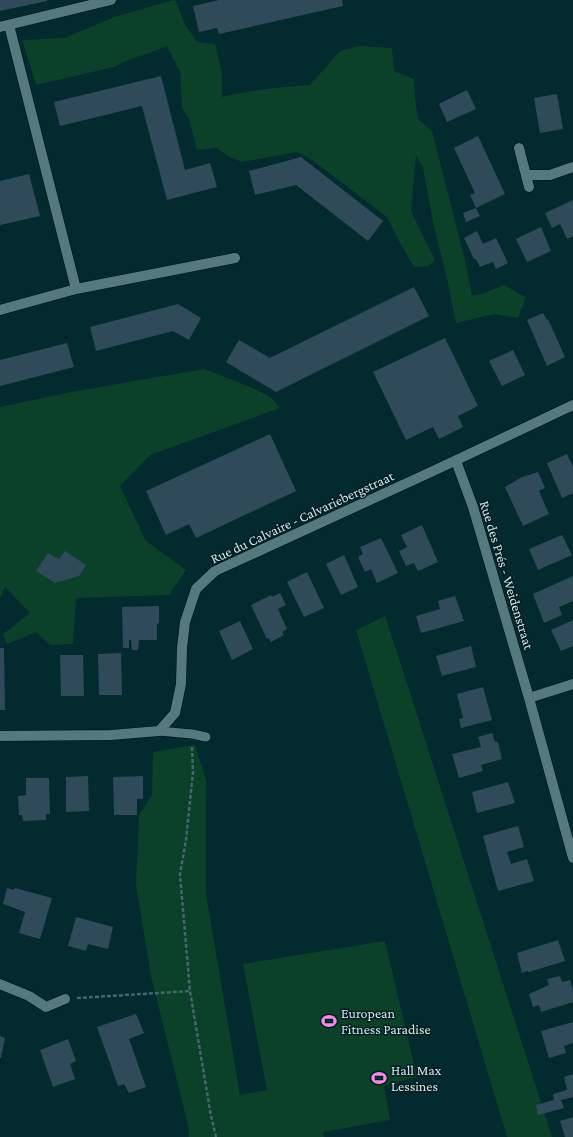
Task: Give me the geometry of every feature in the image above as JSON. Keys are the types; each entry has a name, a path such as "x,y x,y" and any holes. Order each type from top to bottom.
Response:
{"street":[{"path":"76,289 5,26 111,0"},
{"path":"519,148 529,187"},
{"path":"526,175 550,175 573,166"},
{"path":"0,310 76,289 235,258"},
{"name":"Rue du Calvaire - Calvariebergstraat","path":"159,731 175,713 181,684 182,648 185,622 196,589 215,571 456,461 573,405"},
{"name":"Rue des Prés - Weidenstraat","path":"456,461 473,507 529,698 573,858"},
{"path":"529,698 573,684"},
{"path":"0,736 111,735 159,731"},
{"path":"0,984 29,996 46,1006 65,999"}],"lane":[{"path":"159,731 192,734 206,737"}],"path":[{"path":"192,734 193,772 186,840 180,874 190,990 211,1116 216,1137"},
{"path":"65,999 190,990"}],"green space":[{"path":"175,0 186,26 197,42 215,44 222,73 222,97 266,89 310,85 340,51 360,46 392,48 394,71 414,79 418,119 432,131 465,260 472,295 482,294 504,285 526,297 518,318 494,314 456,323 434,227 423,168 416,155 411,211 435,260 428,266 414,267 387,217 312,160 297,152 242,162 230,157 216,148 197,150 189,119 182,108 180,72 167,46 130,59 114,67 36,85 22,40 65,38 114,17"},
{"path":"204,369 248,386 271,397 280,408 150,455 120,486 146,541 186,570 169,595 76,598 73,644 50,645 36,632 7,644 3,634 30,613 5,587 0,598 0,407 71,392"},
{"path":"385,616 552,1137 507,1137 356,630"},
{"path":"195,745 206,780 206,894 240,1095 267,1090 243,964 385,941 417,1077 384,1086 390,1120 323,1132 324,1137 189,1137 188,1125 151,976 136,885 139,815 152,795 153,752"}],"building":[{"path":"0,0 47,0 47,1 0,11"},
{"path":"219,0 342,0 343,6 219,34 217,28 199,32 193,6"},
{"path":"161,76 185,170 210,163 217,187 167,200 142,106 60,126 54,102"},
{"path":"467,90 476,109 447,122 439,104"},
{"path":"557,94 563,129 540,133 534,98"},
{"path":"478,136 505,194 476,208 470,195 475,193 454,148"},
{"path":"301,157 383,221 368,241 296,185 255,195 249,171"},
{"path":"29,174 40,216 0,225 0,181"},
{"path":"573,200 573,236 567,239 560,224 552,228 545,213"},
{"path":"476,208 480,216 466,222 463,213"},
{"path":"541,227 551,251 527,262 516,239"},
{"path":"477,231 483,244 496,238 508,263 496,269 493,262 480,267 476,259 474,259 464,238"},
{"path":"414,287 429,316 276,392 226,362 239,340 270,358"},
{"path":"178,304 201,318 189,340 173,331 96,351 90,327"},
{"path":"543,313 547,320 548,319 565,357 547,366 527,320"},
{"path":"445,338 478,406 458,416 463,427 439,439 433,427 406,440 373,372"},
{"path":"67,343 74,367 0,386 0,360"},
{"path":"513,350 525,375 502,386 489,361"},
{"path":"270,434 296,491 196,538 189,524 166,535 146,491"},
{"path":"567,454 573,467 573,493 562,498 547,463"},
{"path":"538,472 545,488 539,491 549,514 523,526 505,487 522,477"},
{"path":"422,525 438,562 418,571 414,563 406,566 399,551 407,547 401,535"},
{"path":"562,535 572,555 538,570 529,549"},
{"path":"381,538 398,573 377,583 371,569 365,572 358,557 363,554 360,547"},
{"path":"65,551 86,565 79,576 55,583 36,571 48,553 59,559"},
{"path":"344,555 358,587 341,595 326,564"},
{"path":"307,572 324,608 304,617 287,582"},
{"path":"573,576 573,601 559,607 562,615 544,623 533,594"},
{"path":"280,593 286,605 278,609 287,629 282,632 284,635 271,642 269,638 267,639 251,605 271,595 272,597"},
{"path":"455,596 464,621 421,633 416,616 440,609 438,601"},
{"path":"159,606 157,640 139,640 138,650 132,650 131,640 129,640 129,648 123,648 122,607"},
{"path":"573,620 573,646 561,651 551,630"},
{"path":"240,621 253,649 232,660 219,631"},
{"path":"471,646 476,667 442,676 436,656"},
{"path":"0,648 4,648 5,710 0,710"},
{"path":"121,653 122,695 99,695 98,654"},
{"path":"60,655 83,655 84,696 61,696"},
{"path":"483,687 492,720 461,728 459,719 463,718 457,694"},
{"path":"492,733 495,742 498,742 502,759 481,765 483,771 459,778 452,754 481,747 478,737"},
{"path":"88,776 89,811 66,812 66,777"},
{"path":"143,776 143,799 137,799 137,815 114,815 113,777"},
{"path":"26,778 49,778 50,814 46,814 46,820 23,821 22,815 19,815 18,796 26,795"},
{"path":"508,782 515,803 477,813 472,792"},
{"path":"518,826 524,847 507,852 511,864 527,859 534,881 498,891 483,836"},
{"path":"7,888 14,890 15,888 52,898 40,939 19,933 25,912 3,904"},
{"path":"76,917 113,927 108,949 88,944 86,951 68,946"},
{"path":"558,940 565,961 522,973 517,953"},
{"path":"560,976 562,982 570,980 573,991 573,1002 541,1012 539,1005 533,1007 529,994 549,985 547,979"},
{"path":"136,1014 144,1033 129,1039 146,1087 129,1093 124,1084 118,1086 97,1027"},
{"path":"573,1022 573,1043 564,1046 566,1053 549,1058 541,1031"},
{"path":"0,1036 5,1038 1,1058 0,1058"},
{"path":"68,1039 76,1061 70,1064 75,1079 53,1087 40,1050"},
{"path":"573,1074 573,1097 561,1100 564,1108 538,1115 536,1105 554,1100 553,1094 567,1090 564,1077"},
{"path":"573,1117 573,1137 565,1137 560,1121"}],"place":[{"name":"European Fitness Paradise","path":"329,1021"},
{"name":"Hall Max Lessines","path":"379,1078"}]}
